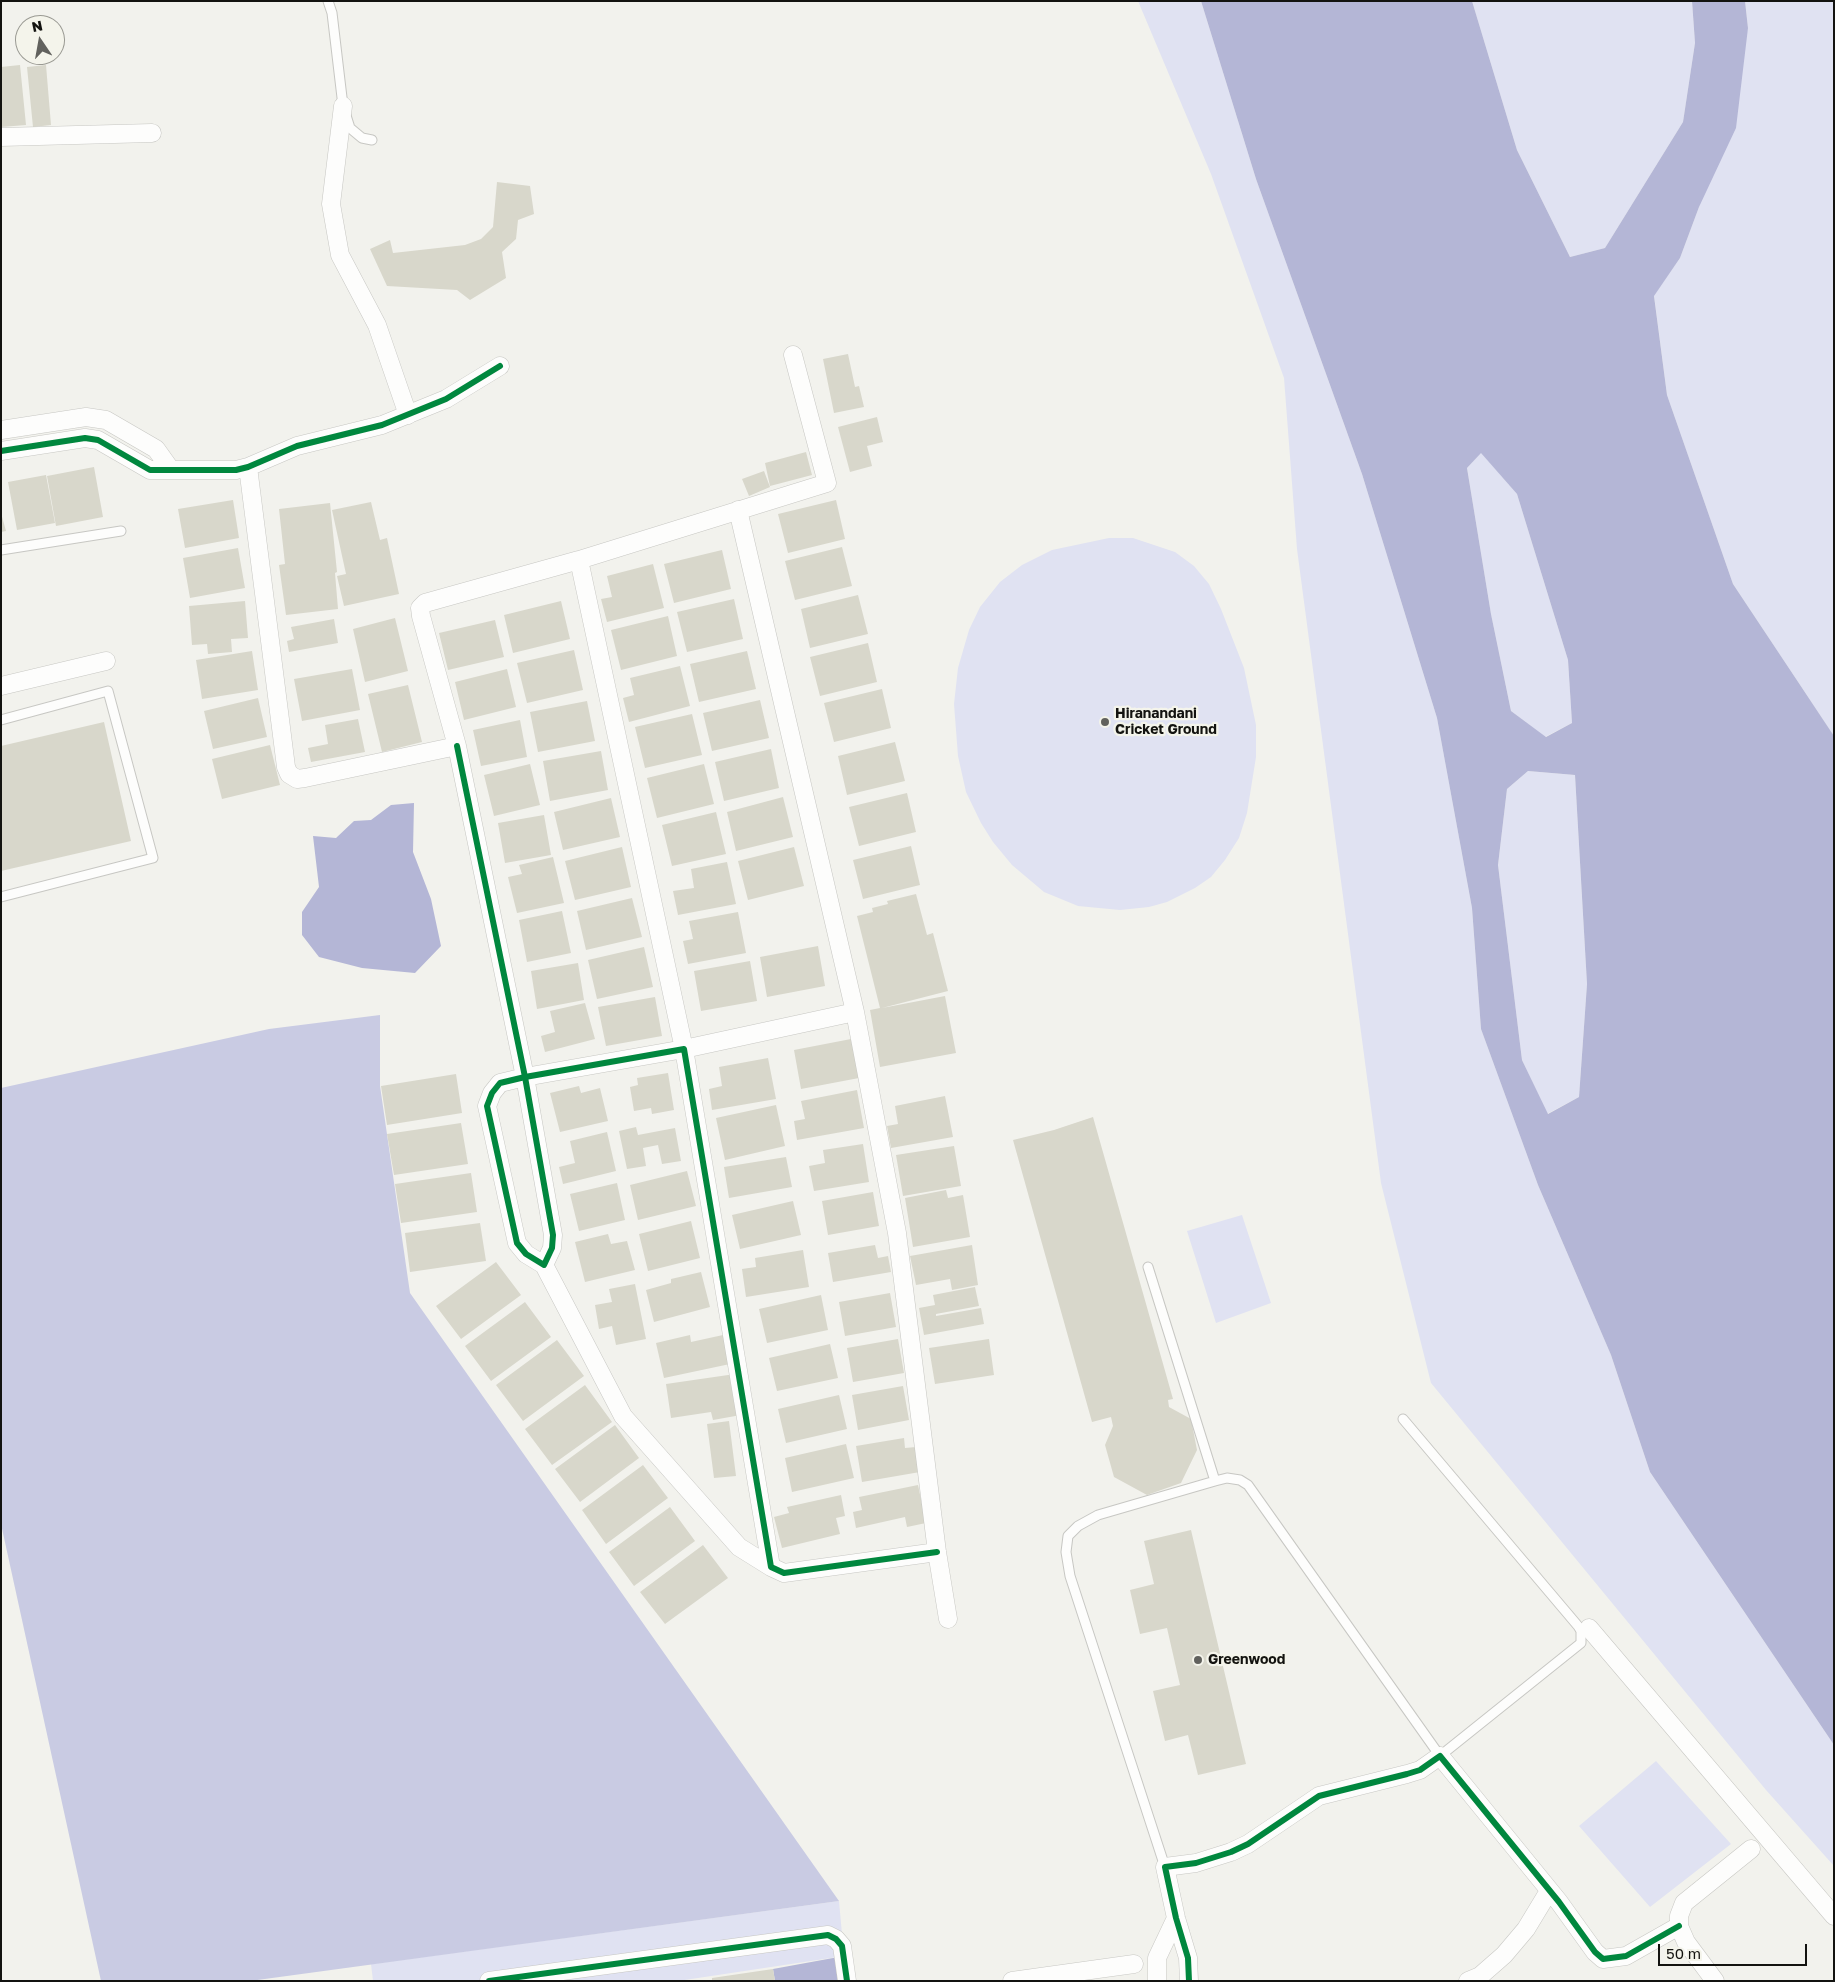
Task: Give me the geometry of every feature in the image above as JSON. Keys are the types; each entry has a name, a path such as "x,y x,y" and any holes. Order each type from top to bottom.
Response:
{"street":[{"path":"343,106 331,204 340,255 377,325 408,415"},
{"path":"1,137 152,133"},
{"path":"544,1265 552,1248 553,1235 525,1077 457,746 420,608 425,603 579,560 827,483 793,355"},
{"path":"1,451 85,438 98,440 150,470 226,470 248,467 297,446 382,426 446,399 500,366"},
{"path":"1,430 86,417 106,420 156,449 171,470"},
{"path":"248,467 286,767 289,774 298,779 457,746"},
{"path":"738,510 855,1012 897,1233 936,1552 948,1619"},
{"path":"579,560 684,1049 771,1567"},
{"path":"1,686 106,660"},
{"path":"855,1012 684,1049 500,1083 492,1093 487,1106 517,1243 526,1254 544,1265 623,1416 739,1547 784,1574 936,1552"},
{"path":"1589,1628 1834,1916"},
{"path":"1188,1981 1188,1958 1176,1918 1165,1867 1196,1862 1230,1852 1248,1844 1320,1796 1420,1770 1440,1756 1549,1891 1595,1952 1603,1958 1626,1956 1679,1926"},
{"path":"1715,1981 1686,1942 1679,1926 1679,1916 1684,1903 1751,1849"},
{"path":"1468,1981 1480,1976 1504,1955 1526,1929 1549,1891"},
{"path":"1157,1981 1156,1958 1176,1918"},
{"path":"489,1981 822,1935 836,1939 842,1946 847,1981"},
{"path":"1012,1981 1134,1964"}],"lane":[{"path":"328,1 332,13 343,106 350,128 362,138 372,140"},
{"path":"1,550 121,531"},
{"path":"1,720 108,691 153,858 1,897"},
{"path":"1148,1267 1215,1480"},
{"path":"1165,1867 1070,1576 1066,1552 1068,1536 1078,1526 1098,1515 1215,1480 1226,1478 1240,1480 1248,1485 1440,1756 1577,1648 1582,1637 1578,1626 1403,1419"}],"shaded area":[{"path":"1138,1 1201,1 1256,179 1362,474 1437,718 1472,908 1481,1029 1538,1185 1611,1355 1650,1472 1834,1745 1834,1866 1766,1790 1431,1383 1381,1183 1297,549 1284,378 1211,174"},
{"path":"1201,1 1472,1 1517,150 1570,257 1605,248 1683,122 1695,43 1692,1 1745,1 1748,28 1736,128 1699,207 1680,258 1654,296 1667,395 1733,584 1834,736 1834,1745 1650,1472 1611,1355 1538,1185 1481,1029 1472,908 1437,718 1362,474 1256,179","holes":["1481,453 1517,494 1568,660 1572,723 1546,737 1511,711 1491,614 1467,468","1528,771 1575,775 1587,984 1579,1097 1548,1114 1522,1060 1498,865 1507,789"]},
{"path":"1472,1 1692,1 1695,43 1683,122 1605,248 1570,257 1517,150"},
{"path":"1745,1 1834,1 1834,736 1733,584 1667,395 1654,295 1680,258 1699,207 1748,28"},
{"path":"1481,452 1517,494 1568,660 1572,723 1545,737 1511,711 1491,614 1467,468"},
{"name":"Hiranandani Cricket Ground","path":"1109,538 1133,538 1175,552 1194,566 1209,584 1244,668 1256,725 1256,757 1247,813 1239,838 1225,860 1211,877 1195,888 1167,902 1149,907 1120,910 1078,906 1044,892 1012,865 993,842 981,823 966,792 958,756 954,704 958,668 969,630 980,607 1000,582 1022,565 1052,550"},
{"path":"1528,771 1575,775 1587,984 1579,1097 1547,1114 1522,1060 1498,865 1507,789"},
{"path":"414,803 413,852 431,899 441,946 415,973 362,968 319,957 302,935 302,912 319,887 313,836 336,838 354,821 371,820 391,805"},
{"path":"380,1015 380,1086 410,1293 839,1901 250,1981 101,1981 1,1524 1,1088 269,1029"},
{"path":"1242,1215 1271,1303 1216,1323 1187,1231"},
{"path":"1656,1761 1731,1844 1650,1907 1579,1826"},
{"path":"839,1901 844,1956 678,1981 373,1981 371,1964"},
{"path":"844,1956 843,1981 775,1981 773,1969"}],"building":[{"path":"20,65 26,125 1,127 1,67"},
{"path":"46,65 51,125 33,127 27,67"},
{"path":"497,182 530,186 534,214 518,220 516,239 502,252 506,278 470,300 457,290 387,286 370,249 390,240 393,253 465,245 481,239 493,227"},
{"path":"848,354 855,387 859,386 864,407 834,413 823,359"},
{"path":"877,417 883,442 867,446 872,466 850,472 838,427"},
{"path":"806,452 812,475 770,486 765,463"},
{"path":"94,467 103,517 56,526 47,476"},
{"path":"764,471 770,487 749,496 742,479"},
{"path":"46,475 55,523 17,530 8,482"},
{"path":"233,500 239,538 185,548 178,509"},
{"path":"836,500 845,539 788,553 778,514"},
{"path":"371,502 380,540 387,538 399,594 344,606 337,576 346,574 332,510"},
{"path":"330,503 337,572 335,573 338,609 286,615 279,565 285,564 279,509"},
{"path":"1,513 6,531 1,532"},
{"path":"842,547 852,586 795,600 785,561"},
{"path":"238,548 245,588 190,598 183,558"},
{"path":"722,550 731,589 674,603 664,564"},
{"path":"653,564 664,608 607,622 601,599 612,597 607,576"},
{"path":"858,595 868,634 810,648 801,609"},
{"path":"734,599 743,639 687,652 677,612"},
{"path":"245,601 248,638 231,639 232,652 208,654 207,644 192,645 189,606"},
{"path":"561,601 570,639 513,653 504,615"},
{"path":"668,616 677,656 621,670 611,630"},
{"path":"395,618 408,671 365,682 353,629"},
{"path":"334,619 338,643 289,652 287,641 294,639 291,627"},
{"path":"495,620 504,657 448,670 439,633"},
{"path":"868,643 877,682 820,696 810,657"},
{"path":"574,650 583,690 527,703 517,663"},
{"path":"252,651 258,690 202,699 196,660"},
{"path":"747,651 756,689 699,702 690,664"},
{"path":"680,666 690,706 629,722 623,698 634,695 630,678"},
{"path":"352,669 360,710 302,721 294,679"},
{"path":"507,669 516,707 464,720 455,682"},
{"path":"408,685 422,742 382,752 368,694"},
{"path":"882,689 891,728 834,742 824,703"},
{"path":"258,698 267,737 213,749 204,711"},
{"path":"760,700 769,738 712,751 703,713"},
{"path":"587,701 595,741 538,752 530,712"},
{"path":"692,714 702,755 645,768 635,727"},
{"path":"358,719 365,752 311,762 308,748 328,744 325,725"},
{"path":"520,720 527,757 481,766 473,730"},
{"path":"104,722 131,841 1,871 1,746"},
{"path":"895,742 905,781 847,795 838,756"},
{"path":"270,745 280,785 222,799 212,759"},
{"path":"771,749 779,788 724,801 715,762"},
{"path":"601,751 608,790 550,801 543,761"},
{"path":"530,764 540,805 494,816 484,775"},
{"path":"704,764 714,804 657,818 647,778"},
{"path":"907,793 916,832 859,846 849,807"},
{"path":"783,797 793,837 736,851 727,812"},
{"path":"611,798 620,837 563,850 554,812"},
{"path":"716,812 726,854 672,866 662,825"},
{"path":"544,815 551,855 505,863 498,823"},
{"path":"911,846 920,885 863,899 853,860"},
{"path":"622,847 631,887 575,900 565,861"},
{"path":"794,847 804,886 748,900 738,861"},
{"path":"553,857 564,903 517,913 508,877 522,874 519,865"},
{"path":"727,862 736,904 678,915 673,891 694,888 691,869"},
{"path":"916,894 927,935 933,933 948,991 882,1008 945,996 956,1053 880,1067 870,1010 880,1008 857,916 873,912 872,908 888,904 887,901"},
{"path":"632,898 642,937 586,950 577,911"},
{"path":"562,911 571,953 527,962 519,920"},
{"path":"738,912 746,953 688,964 683,941 693,939 689,921"},
{"path":"818,946 825,986 767,997 760,957"},
{"path":"644,947 653,987 597,999 588,960"},
{"path":"750,961 757,1001 701,1011 694,971"},
{"path":"578,963 584,1000 537,1009 531,971"},
{"path":"655,997 662,1036 606,1046 598,1007"},
{"path":"585,1003 595,1039 545,1052 541,1036 555,1032 550,1011"},
{"path":"851,1039 859,1078 801,1089 794,1050"},
{"path":"768,1058 776,1099 712,1110 709,1089 722,1086 719,1067"},
{"path":"668,1073 674,1110 652,1114 651,1108 634,1111 630,1087 638,1085 637,1078"},
{"path":"456,1074 462,1113 387,1125 381,1086"},
{"path":"579,1086 581,1093 600,1088 608,1121 560,1132 550,1093"},
{"path":"857,1090 864,1128 797,1140 794,1121 805,1119 801,1101"},
{"path":"945,1096 953,1137 891,1148 887,1126 898,1124 895,1106"},
{"path":"776,1105 785,1146 725,1160 716,1118"},
{"path":"1093,1117 1173,1399 1168,1400 1169,1407 1191,1419 1197,1450 1181,1483 1147,1495 1114,1477 1105,1445 1113,1426 1111,1417 1092,1422 1013,1140 1054,1130"},
{"path":"461,1123 468,1164 394,1175 387,1134"},
{"path":"636,1127 638,1135 675,1128 681,1161 662,1164 658,1145 643,1148 646,1166 627,1169 619,1131"},
{"path":"607,1132 616,1171 563,1184 559,1167 575,1163 570,1141"},
{"path":"863,1144 869,1182 814,1191 809,1166 825,1163 823,1150"},
{"path":"954,1146 961,1186 903,1196 896,1155"},
{"path":"786,1157 792,1187 729,1198 724,1167"},
{"path":"687,1171 696,1206 638,1220 630,1185"},
{"path":"471,1173 477,1212 401,1223 395,1184"},
{"path":"617,1183 625,1220 579,1231 570,1194"},
{"path":"946,1190 948,1198 963,1195 970,1237 913,1247 905,1198"},
{"path":"873,1192 879,1226 828,1235 822,1201"},
{"path":"793,1201 801,1235 740,1249 732,1215"},
{"path":"691,1221 700,1258 648,1271 639,1234"},
{"path":"480,1223 486,1261 410,1272 405,1233"},
{"path":"608,1234 611,1244 627,1241 635,1270 585,1282 575,1242"},
{"path":"875,1245 878,1258 888,1256 891,1272 833,1282 828,1253"},
{"path":"972,1245 978,1285 952,1290 950,1279 916,1285 910,1256"},
{"path":"803,1250 809,1287 746,1297 742,1269 756,1267 755,1258"},
{"path":"496,1262 521,1295 461,1339 436,1306"},
{"path":"701,1272 710,1307 654,1322 646,1290 671,1283 671,1279"},
{"path":"635,1284 646,1339 616,1345 612,1326 599,1329 595,1305 612,1302 609,1289"},
{"path":"975,1287 979,1306 936,1314 936,1316 981,1308 984,1324 924,1335 919,1308 935,1305 933,1295"},
{"path":"890,1293 896,1327 845,1336 839,1302"},
{"path":"821,1295 828,1330 767,1343 759,1309"},
{"path":"525,1302 551,1337 491,1381 465,1346"},
{"path":"690,1335 691,1342 723,1335 730,1364 664,1378 656,1343"},
{"path":"898,1339 904,1373 853,1382 847,1348"},
{"path":"989,1339 994,1375 935,1384 929,1348"},
{"path":"557,1340 584,1376 523,1421 496,1385"},
{"path":"830,1344 838,1378 777,1391 769,1358"},
{"path":"735,1374 741,1415 713,1420 711,1412 671,1418 666,1384"},
{"path":"585,1385 612,1422 552,1465 525,1429"},
{"path":"903,1386 909,1420 858,1430 852,1395"},
{"path":"839,1395 847,1429 786,1443 778,1409"},
{"path":"729,1421 736,1476 714,1478 707,1424"},
{"path":"615,1425 639,1458 580,1502 555,1469"},
{"path":"904,1438 905,1448 916,1447 920,1472 862,1482 856,1446"},
{"path":"846,1444 854,1478 792,1492 785,1458"},
{"path":"643,1465 668,1498 606,1544 582,1510"},
{"path":"918,1485 926,1523 907,1527 905,1517 856,1528 853,1512 862,1510 859,1497"},
{"path":"841,1495 845,1516 836,1518 840,1534 782,1548 774,1517 789,1513 787,1507"},
{"path":"670,1507 695,1541 634,1586 609,1552"},
{"name":"Greenwood","path":"1191,1530 1246,1764 1198,1775 1188,1735 1165,1741 1153,1691 1180,1685 1167,1628 1140,1634 1130,1590 1154,1584 1144,1541"},
{"path":"703,1545 728,1578 665,1624 640,1592"},
{"path":"773,1969 775,1981 712,1981 712,1978"}],"cycle path":[{"path":"1,451 85,438 98,440 150,470 236,470 248,467 297,446 382,425 446,399 500,366"},
{"path":"457,746 525,1077 553,1235 552,1248 544,1265 526,1254 517,1243 487,1106 492,1093 500,1083 525,1077 684,1049 771,1567 784,1573 937,1552"},
{"path":"1189,1981 1188,1958 1176,1918 1165,1867 1196,1863 1231,1852 1248,1844 1319,1796 1420,1770 1440,1756 1559,1902 1595,1952 1603,1959 1626,1956 1679,1926"},
{"path":"489,1981 828,1935 836,1939 842,1946 847,1981"}],"place":[{"name":"Hiranandani Cricket Ground","path":"1105,722"},
{"name":"Greenwood","path":"1198,1660"}]}
